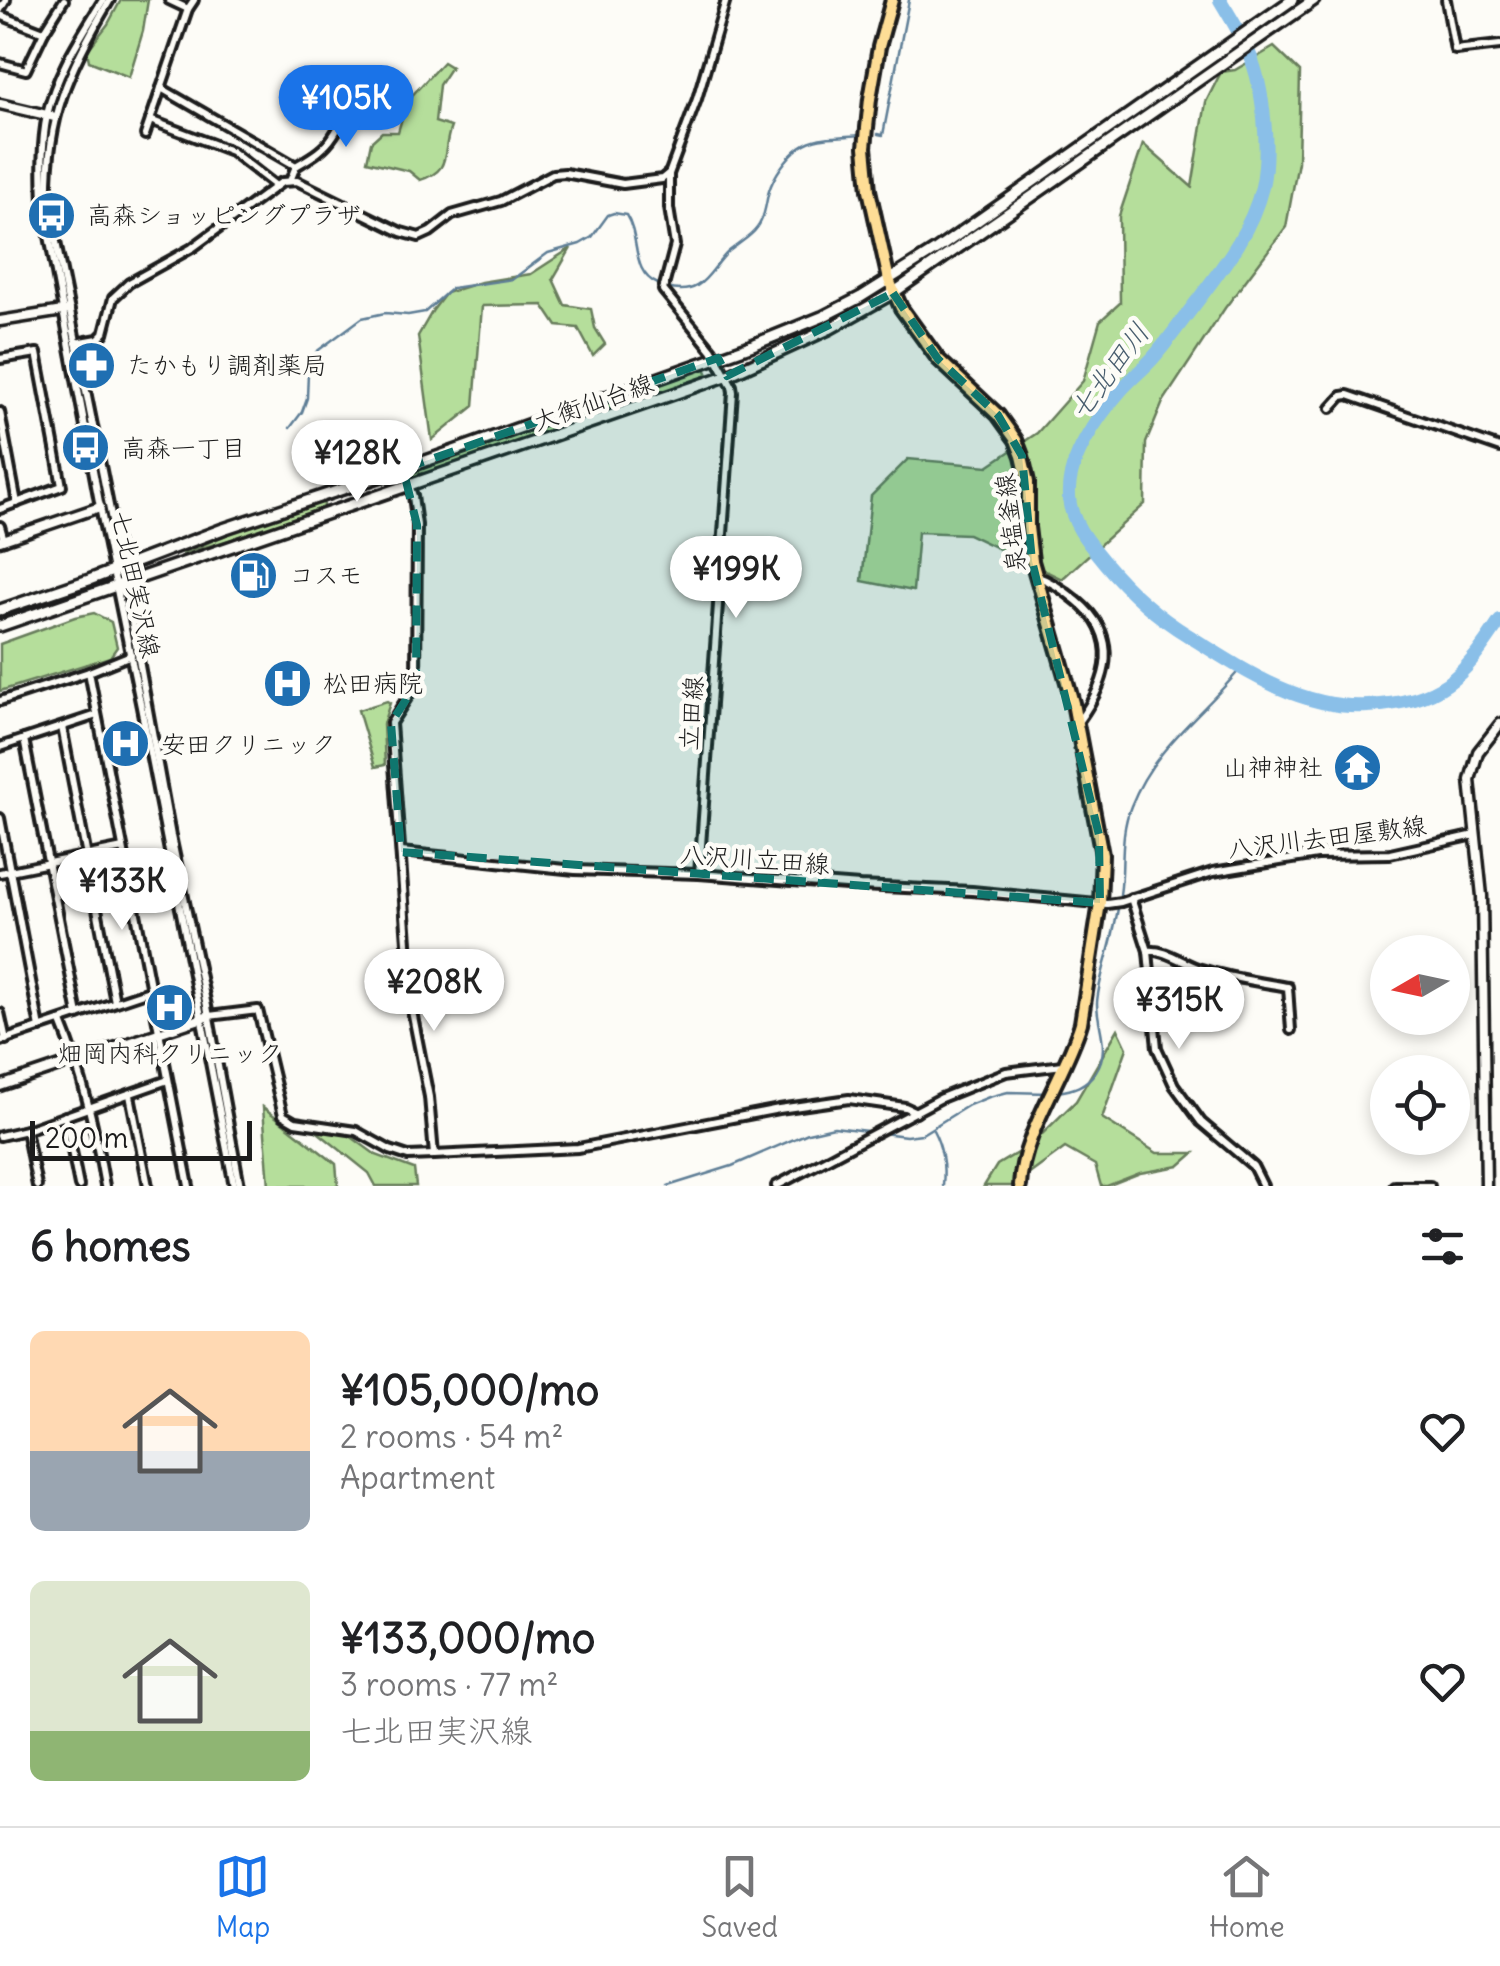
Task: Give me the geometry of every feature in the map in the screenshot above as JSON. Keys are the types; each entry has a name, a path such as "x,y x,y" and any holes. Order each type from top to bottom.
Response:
{"main road":[{"name":"泉塩釜線","path":"892,0 875,70 866,147 869,190 888,280 907,316 938,359 988,404 1016,440 1028,482 1028,527 1036,576 1078,723 1102,855 1104,904 1081,1022 1026,1153 1020,1186"},
{"path":"1279,16 1292,0"},
{"path":"1148,108 1279,16 1314,0"},
{"name":"大衡仙台線","path":"0,610 822,318 888,280 1148,108"},
{"name":"大衡仙台線","path":"0,626 726,376 893,293 1148,108"}],"street":[{"path":"6,0 0,13 44,32"},
{"path":"0,63 26,70 64,0"},
{"name":"七北田実沢線","path":"106,0 66,62 42,165 43,204 66,310 100,507 117,570"},
{"path":"168,0 188,9"},
{"path":"145,135 194,0"},
{"path":"76,343 98,339 104,333 113,298 130,282 192,248 282,182 297,181 400,232 418,237 452,216 501,201 552,174 623,184 662,179 670,174 726,0"},
{"path":"1446,0 1455,50 1500,44"},
{"path":"161,88 296,166"},
{"path":"290,182 296,166 318,153 332,138 350,102 365,91"},
{"path":"0,104 51,116"},
{"path":"150,120 231,151 276,186"},
{"name":"立田線","path":"670,174 674,245 664,290 718,358 733,392 699,874"},
{"path":"0,321 66,310 76,343 237,1186"},
{"path":"0,359 37,353 62,486 0,509"},
{"path":"1331,408 1348,395 1500,448"},
{"path":"0,412 17,503"},
{"path":"404,469 417,525 416,684 391,723 412,1011 429,1097 434,1155"},
{"path":"328,494 334,513"},
{"path":"0,526 2,541 100,507"},
{"path":"1036,576 1091,612 1108,649 1106,666 1078,723"},
{"path":"0,701 134,654"},
{"path":"89,672 189,1186"},
{"path":"0,747 98,715"},
{"path":"1486,1186 1482,896 1470,800 1473,764 1485,740 1500,724"},
{"path":"62,727 114,1002"},
{"path":"24,739 78,1015"},
{"path":"0,818 40,1028"},
{"name":"八沢川去田屋敷線","path":"1104,904 1213,872 1317,855 1390,854 1475,835"},
{"path":"0,873 123,848"},
{"name":"八沢川立田線","path":"401,852 575,870 972,891 1104,904"},
{"path":"1129,899 1148,951 1157,1048 1174,1085 1201,1122 1253,1166 1263,1186"},
{"path":"1148,951 1156,950 1194,968 1288,988 1291,1030"},
{"path":"0,1013 3,1040 152,990"},
{"path":"0,1086 205,1017 258,1010 283,1115 296,1122 356,1132 408,1156 578,1148 779,1108 849,1099 904,1106 916,1112"},
{"path":"61,1022 90,1108 105,1186"},
{"path":"776,1186 941,1098 1006,1072 1065,1065"},
{"path":"0,1136 168,1080"},
{"path":"130,1094 148,1186"},
{"path":"65,1116 80,1186"},
{"path":"26,1130 37,1186"},
{"path":"1394,1186 1430,1186"}],"highlighted area":[{"path":"893,293 938,359 998,415 1022,456 1032,561 1099,835 1100,903 401,852 391,723 416,684 417,525 403,469 718,358 727,376"}],"green space":[{"path":"121,0 148,0 129,77 89,61 87,51"},
{"path":"1274,47 1300,72 1298,162 1286,227 1225,308 1163,402 1146,443 1145,504 1062,579 968,534 918,532 913,591 862,581 871,496 908,459 988,466 1037,433 1083,381 1100,321 1120,303 1119,216 1143,144 1192,187 1206,102 1221,72 1235,70"},
{"path":"443,62 451,67 439,85 435,122 451,127 442,166 420,180 409,171 367,161 371,142 382,132 398,132 407,101"},
{"path":"571,248 553,279 565,305 591,309 595,328 605,344 593,356 578,328 557,326 543,305 482,306 474,406 432,440 418,336 433,310 446,293 481,282 531,274"},
{"path":"705,368 709,377 412,480 409,471"},
{"path":"323,501 325,510 308,517 181,554 240,529"},
{"path":"94,613 111,622 117,647 110,657 0,691 0,644"},
{"path":"390,703 383,724 385,765 375,767 358,710"},
{"path":"1118,1029 1127,1048 1102,1118 1157,1153 1194,1153 1179,1166 1101,1186 1095,1165 1065,1148 1013,1186 984,1186 997,1165 1032,1144 1076,1101"},
{"path":"263,1107 336,1164 338,1186 269,1186"},
{"path":"309,1125 346,1133 376,1155 414,1169 416,1186 376,1186 369,1173"}],"waterway":[{"path":"878,134 883,135 909,0"},
{"name":"七北田川","path":"1220,0 1246,46 1262,101 1262,187 1251,219 1225,263 1159,352 1112,401 1086,439 1070,482 1070,506 1077,524 1113,573 1165,620 1252,674 1320,702 1368,706 1432,692 1461,673 1500,621"},
{"path":"667,288 697,286 755,230 774,179 800,147 821,138 859,135"},
{"path":"290,428 307,398 308,372 316,352 362,318 425,312 452,288 513,279 548,253 592,237 608,215 626,215 643,271 658,284"},
{"path":"1057,1092 1083,1084 1100,1062 1103,1046 1098,995 1118,908 1124,831 1131,806 1152,766 1241,668"},
{"path":"883,1133 922,1134 969,1105 1008,1092 1049,1093"},
{"path":"668,1186 732,1166 808,1133 834,1127 875,1132"},
{"path":"933,1130 942,1157 943,1186"}],"place":[{"name":"高森ショッピングプラザ","path":"52,215"},
{"name":"たかもり調剤薬局","path":"92,365"},
{"name":"高森一丁目","path":"86,448"},
{"name":"コスモ","path":"254,575"},
{"name":"松田病院","path":"288,683"},
{"name":"安田クリニック","path":"126,744"},
{"name":"山神神社","path":"1358,767"},
{"name":"畑岡内科クリニック","path":"170,1007"}]}
